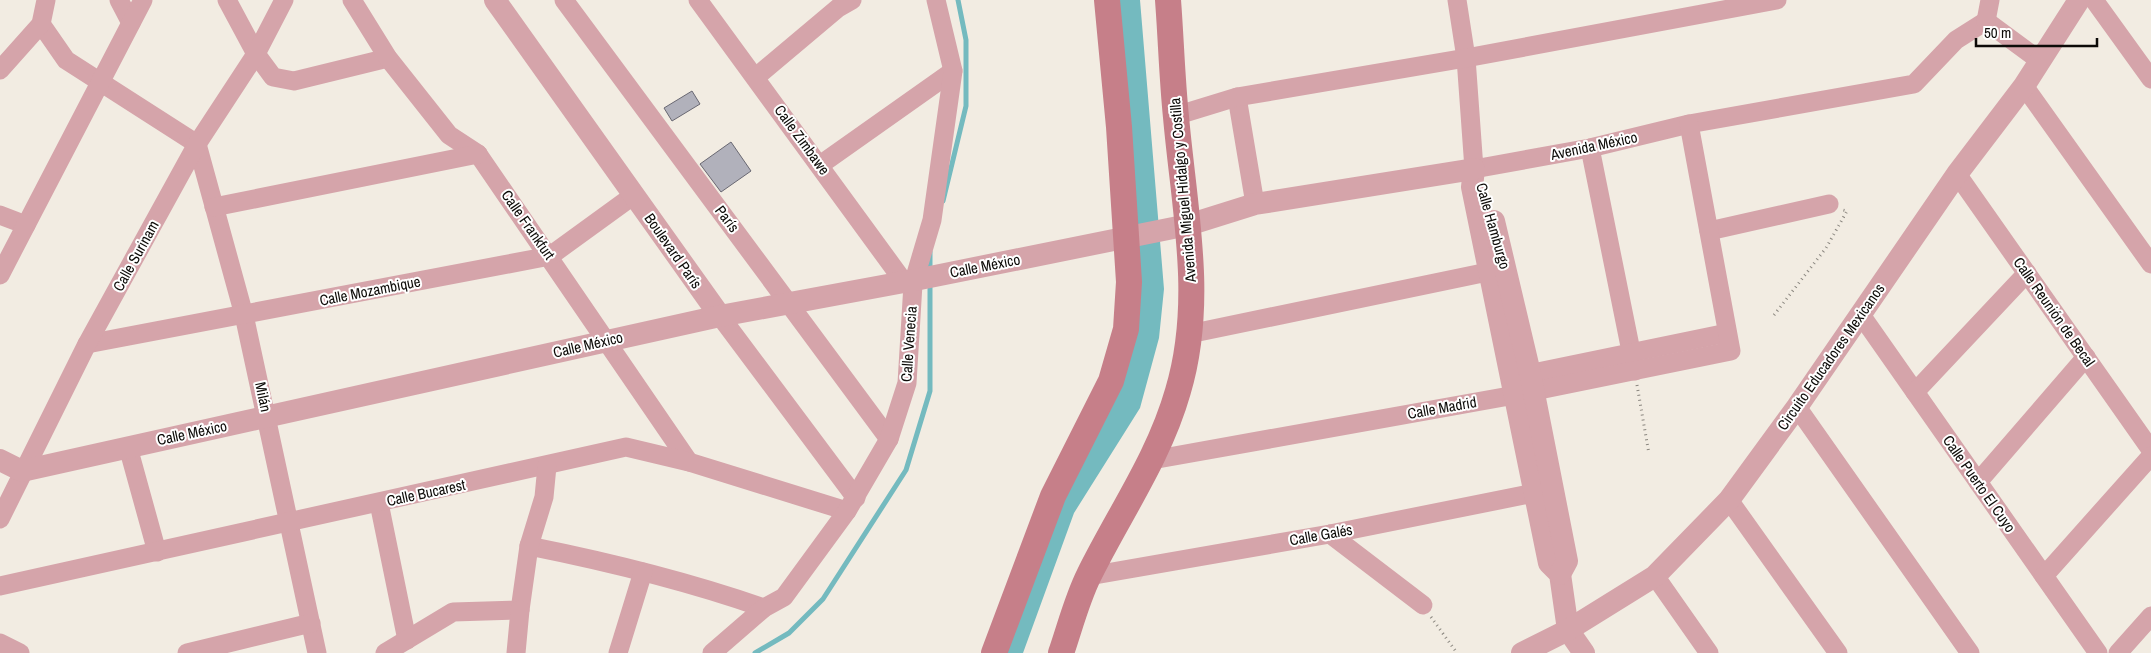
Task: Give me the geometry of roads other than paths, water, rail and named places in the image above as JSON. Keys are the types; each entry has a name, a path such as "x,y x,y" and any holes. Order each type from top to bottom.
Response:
{"main road":[{"path":"994,653 1052,496 1111,381 1126,329 1129,282 1127,237 1107,0"},
{"name":"Avenida Miguel Hidalgo y Costilla","path":"1060,653 1088,576 1152,460 1179,391 1189,334 1192,285 1184,225 1168,0"}],"street":[{"path":"0,70 41,24 46,0"},
{"path":"120,0 131,23"},
{"path":"0,275 142,0"},
{"path":"227,0 256,54 273,77 294,81 388,58"},
{"name":"Calle Surinam","path":"0,519 22,471 88,344 197,144 256,54 284,0"},
{"name":"Calle Frankfurt","path":"352,0 388,58 449,135 478,154 550,256 689,462"},
{"name":"Boulevard París","path":"496,0 852,505"},
{"name":"París","path":"564,0 889,439"},
{"name":"Calle Zimbawe","path":"698,0 820,165 913,280"},
{"name":"Calle Venecia","path":"712,653 764,608 784,597 852,505 889,439 907,383 913,280 932,220 953,71 936,0"},
{"path":"1457,0 1466,58 1474,169"},
{"path":"1176,116 1237,97 1466,58 1777,0"},
{"path":"1990,0 1986,21 2039,60"},
{"name":"Circuito Educadores Mexicanos","path":"1522,653 1568,630 1655,576 1729,500 1797,407 1957,174 2024,86 2039,60 2080,0"},
{"path":"2094,0 2151,79"},
{"path":"756,77 841,3"},
{"name":"Avenida México","path":"1184,225 1255,204 1474,169 1590,148 1689,124 1914,84 1956,40 1986,21"},
{"path":"41,24 66,60 197,144"},
{"path":"820,165 953,71"},
{"path":"2024,86 2151,264"},
{"path":"1237,97 1255,204"},
{"path":"1689,124 1709,231 1829,204"},
{"name":"Milán","path":"197,144 244,315 317,653"},
{"path":"1590,148 1632,362"},
{"path":"214,207 478,154"},
{"name":"Calle Hamburgo","path":"1474,169 1472,188 1498,270 1543,492 1548,562 1560,574 1568,630"},
{"name":"Calle Reunión de Becal","path":"1957,174 2151,450"},
{"name":"Calle Mozambique","path":"88,344 550,256 634,195"},
{"path":"0,215 26,225"},
{"name":"Calle México","path":"22,471 720,316 954,272 1184,225"},
{"name":"Calle Madrid","path":"1152,460 1523,386 1729,342 1709,231"},
{"path":"1189,334 1498,270"},
{"path":"1915,392 2027,273"},
{"name":"Calle Puerto El Cuyo","path":"1861,315 2098,653"},
{"path":"1978,482 2086,357"},
{"path":"1797,407 1970,653"},
{"path":"128,447 157,552"},
{"name":"Calle Bucarest","path":"0,586 626,447 852,505"},
{"path":"2044,576 2151,456"},
{"path":"0,460 22,471"},
{"path":"516,653 529,546 544,497 547,466"},
{"name":"Calle Galés","path":"1088,576 1330,534 1543,492"},
{"path":"1729,500 1838,653"},
{"path":"379,503 407,640"},
{"path":"1330,534 1423,605"},
{"path":"529,546 589,558 696,584 764,608"},
{"path":"618,653 643,572"},
{"path":"1655,576 1709,653"},
{"path":"385,653 454,612 520,610"},
{"path":"2118,653 2151,616"},
{"path":"187,653 311,623"},
{"path":"1568,630 1584,653"},
{"path":"0,643 20,653"}],"water":[{"path":"1112,0 1140,0 1164,289 1159,338 1140,408 1074,513 1023,653 999,653 1123,362"}],"waterway":[{"path":"943,201 966,106 966,40 958,0"},
{"path":"930,252 930,271"},
{"path":"755,653 789,633 823,599 906,470 930,391 930,282"}]}
